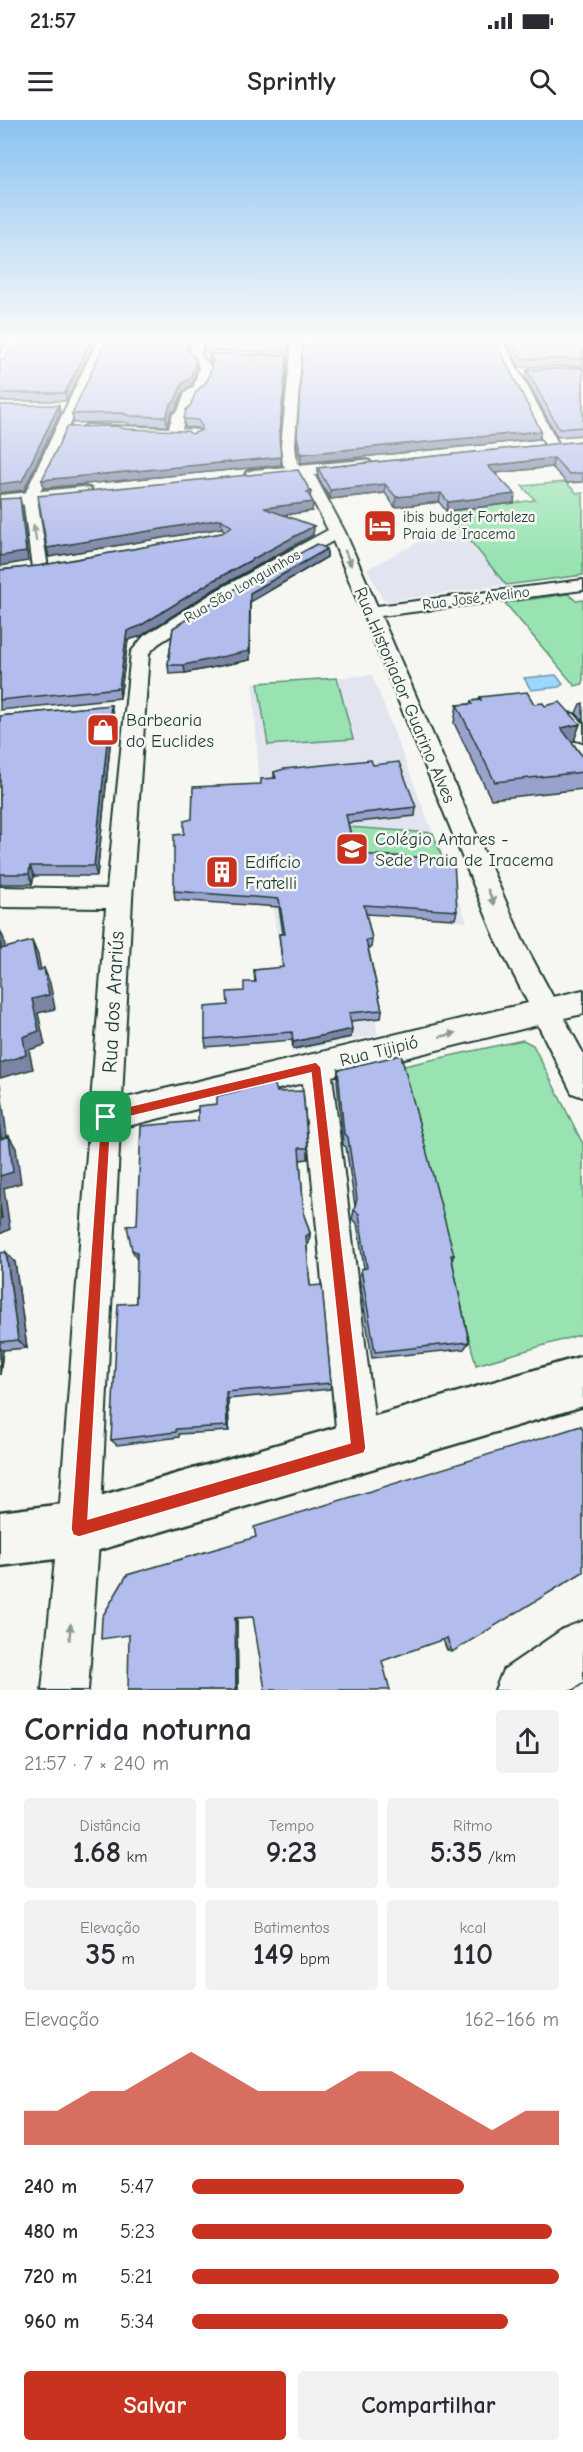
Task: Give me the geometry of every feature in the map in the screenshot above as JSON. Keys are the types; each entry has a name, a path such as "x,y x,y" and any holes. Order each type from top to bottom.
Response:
{"main road":[{"path":"239,478 386,463"},
{"path":"0,501 101,491"},
{"path":"0,1539 79,1529 583,1381"}],"street":[{"path":"21,570 48,566 30,498 71,414"},
{"path":"175,432 179,414"},
{"name":"Rua Historiador Guarino Alves","path":"291,414 288,445 290,465 308,476 337,532 510,942 544,1012 583,1083"},
{"path":"538,414 552,445"},
{"path":"64,429 124,428 125,431 193,433 194,436"},
{"name":"Rua São Longuinhos","path":"149,642 222,595 337,532"},
{"name":"Rua José Avelino","path":"369,612 583,585"},
{"name":"Rua dos Arariús","path":"65,1690 79,1529 106,1117 119,898 124,706 140,652 149,642"},
{"path":"567,719 583,735"},
{"path":"0,897 119,898"},
{"name":"Rua Tijipió","path":"106,1117 583,1002"},
{"path":"316,1067 358,1448"},
{"path":"524,1690 583,1650"}],"shaded area":[{"path":"455,523 506,585 388,601 383,599 367,569"},
{"name":"Colégio Antares - Sede Praia de Iracema","path":"372,675 467,922 355,911 378,1035 292,1052 261,813 253,683"}],"green space":[{"path":"565,482 577,493 583,493 583,575 506,585 447,512 535,500 522,486"},
{"path":"568,594 576,601 583,600 583,684 575,686 505,603"},
{"path":"337,678 353,739 268,745 258,683"},
{"path":"347,827 433,833 445,865 349,860"},
{"path":"523,1040 533,1045 583,1144 583,1334 476,1365 399,1067"}],"water":[{"path":"556,675 563,684 559,687 531,690 524,678"}],"building":[{"path":"0,414 54,414 22,481 0,484"},
{"path":"126,414 167,414 166,417"},
{"path":"185,414 281,414 279,437 281,457 42,480 67,427 117,426 124,429 187,431 192,434 202,430 198,420 184,419"},
{"path":"298,414 532,414 541,431 301,454 297,436"},
{"path":"551,414 583,414 583,427 559,429"},
{"path":"583,441 583,473 569,474 554,458 488,466 515,494 448,502 441,493 396,497 385,484 330,490 318,468"},
{"path":"298,470 311,492 307,492 313,502 264,508 314,526 214,580 140,626 127,631 119,688 0,700 0,570 38,566 222,533 232,527 221,519 47,548 38,496"},
{"path":"20,498 26,552 0,556 0,499"},
{"path":"317,544 327,549 250,593 249,651 184,665 168,665 173,628 229,592"},
{"path":"527,692 534,704 543,703 545,706 560,702 580,724 561,728 583,757 583,772 495,782 457,705 472,704 471,701 481,700 480,697"},
{"path":"111,705 94,866 30,866 29,874 0,874 0,716"},
{"name":"Colégio Antares - Sede Praia de Iracema","path":"371,760 373,765 399,762 416,807 346,815 355,854 450,859 450,862 454,862 457,911 364,905 372,939 366,940 382,1010 349,1013 352,1029 293,1042 292,1032 205,1039 205,1007 228,1005 227,992 244,991 244,982 256,982 254,970 283,967 279,934 285,934 279,899 174,891 174,835 184,834 184,821 192,819 193,787 261,784 261,779 276,778 274,772 284,769"},
{"path":"32,941 38,971 44,968 49,995 32,999 39,1031 23,1037 26,1055 0,1063 0,943 1,949"},
{"path":"401,1055 454,1255 451,1255 469,1342 375,1352 361,1269 367,1268 359,1214 354,1210 357,1199 348,1137 344,1134 338,1070"},
{"path":"274,1082 277,1092 303,1091 308,1148 299,1148 304,1215 310,1233 306,1236 310,1286 322,1285 331,1383 226,1392 227,1426 176,1429 176,1432 111,1440 118,1304 136,1303 137,1252 132,1250 127,1226 137,1225 141,1126 198,1121 198,1106 217,1104 217,1096"},
{"path":"0,1130 1,1139 9,1136 13,1172 0,1176"},
{"path":"6,1252 18,1340 0,1342 0,1253"},
{"path":"581,1426 583,1429 583,1572 452,1652 447,1638 382,1661 390,1690 265,1690 253,1617 235,1618 236,1690 128,1690 129,1635 101,1639 102,1617 127,1575 256,1537 254,1527"}],"place":[{"name":"ibis budget Fortaleza Praia de Iracema","path":"380,526"},
{"name":"Barbearia do Euclides","path":"103,730"},
{"name":"Colégio Antares - Sede Praia de Iracema","path":"352,849"},
{"name":"Edifício Fratelli","path":"222,872"}],"route":[{"path":"316,1067 358,1448 79,1529 106,1117 316,1067"}]}
